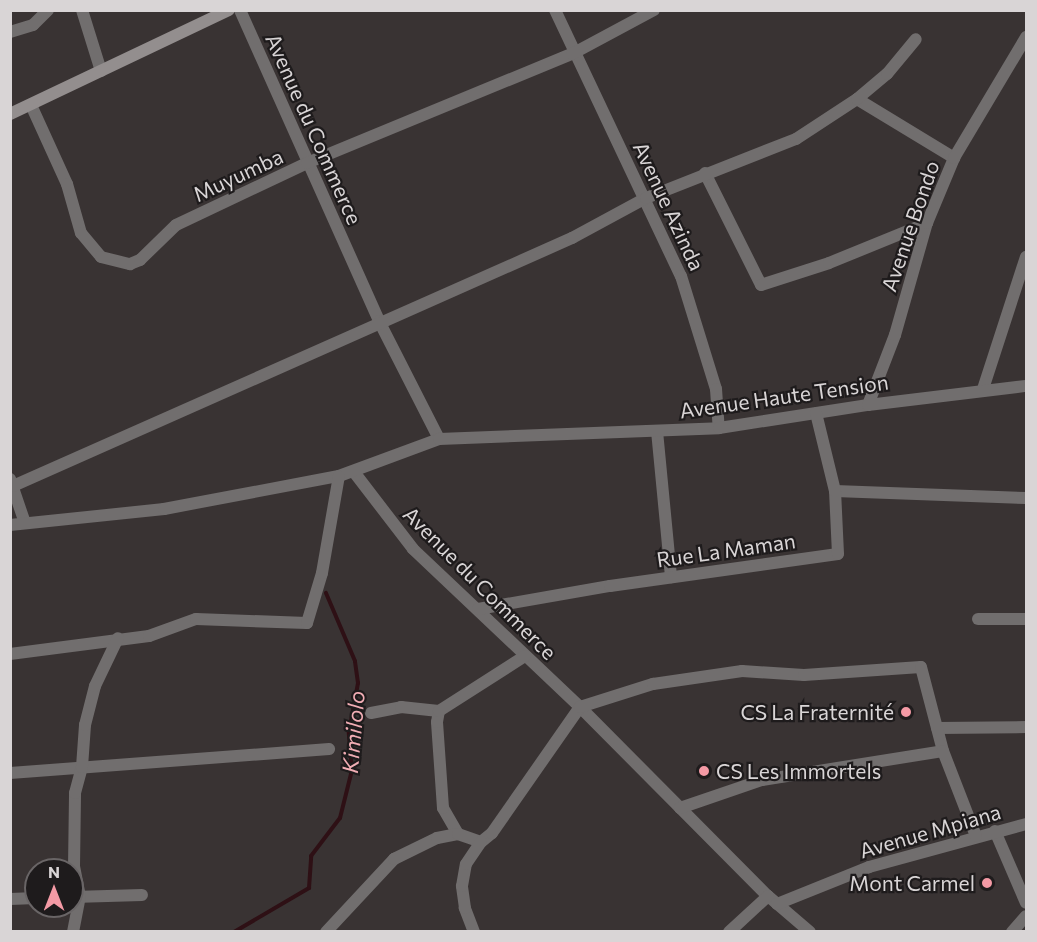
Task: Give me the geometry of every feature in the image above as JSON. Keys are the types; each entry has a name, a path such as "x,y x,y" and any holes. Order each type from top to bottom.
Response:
{"main road":[{"path":"10,114 229,10"}],"street":[{"path":"10,32 33,25 48,10"},
{"path":"82,10 101,71"},
{"name":"Avenue du Commerce","path":"240,10 379,321 439,440"},
{"name":"Avenue Azinda","path":"555,10 572,54 646,198 681,276 701,335 716,390 719,428"},
{"name":"Muyumba","path":"31,105 67,184 81,233 93,251 119,264 140,260 176,225 307,163 572,54 654,10"},
{"name":"Avenue Bondo","path":"868,405 895,334 927,223 954,158 1026,37"},
{"path":"25,523 12,482 572,238 646,198 705,173 795,140 857,99 887,74 916,39"},
{"path":"857,99 954,158"},
{"path":"705,173 761,285 829,263 927,223"},
{"path":"982,389 1026,257"},
{"name":"Avenue Haute Tension","path":"439,440 719,428 982,389 1026,386"},
{"name":"Rue La Maman","path":"478,609 671,577 838,554 835,491 816,413"},
{"path":"657,431 671,577"},
{"path":"10,525 164,509 339,476 439,440"},
{"name":"Avenue du Commerce","path":"354,472 413,549 580,707 772,900 810,932"},
{"path":"10,654 118,638 149,636 196,619 307,623 322,573 339,476"},
{"path":"835,491 1026,498"},
{"path":"978,619 1026,619"},
{"path":"74,858 75,793 82,767 88,706 118,638"},
{"path":"458,834 443,808 436,722 440,711 525,656"},
{"path":"474,932 465,908 462,886 466,864 481,842 492,833 580,707 653,684 742,671 804,675 914,666 924,670 944,751 976,836"},
{"path":"371,713 400,707 440,711"},
{"path":"937,728 1026,727"},
{"path":"10,773 329,749"},
{"path":"680,808 762,780 944,751"},
{"name":"Avenue Mpiana","path":"772,900 869,867 1026,824"},
{"path":"995,831 1026,903"},
{"path":"326,932 394,860 420,845 458,834 481,842"},
{"path":"84,897 142,895"},
{"path":"729,932 772,900"},
{"path":"1012,932 1026,916"}],"waterway":[{"name":"Kimilolo","path":"234,932 309,888 311,856 340,818 352,770 349,732 358,683 355,661 326,593"}],"place":[{"name":"CS La Fraternité","path":"906,712"},
{"name":"CS Les Immortels","path":"704,771"},
{"name":"Mont Carmel","path":"987,883"}]}
